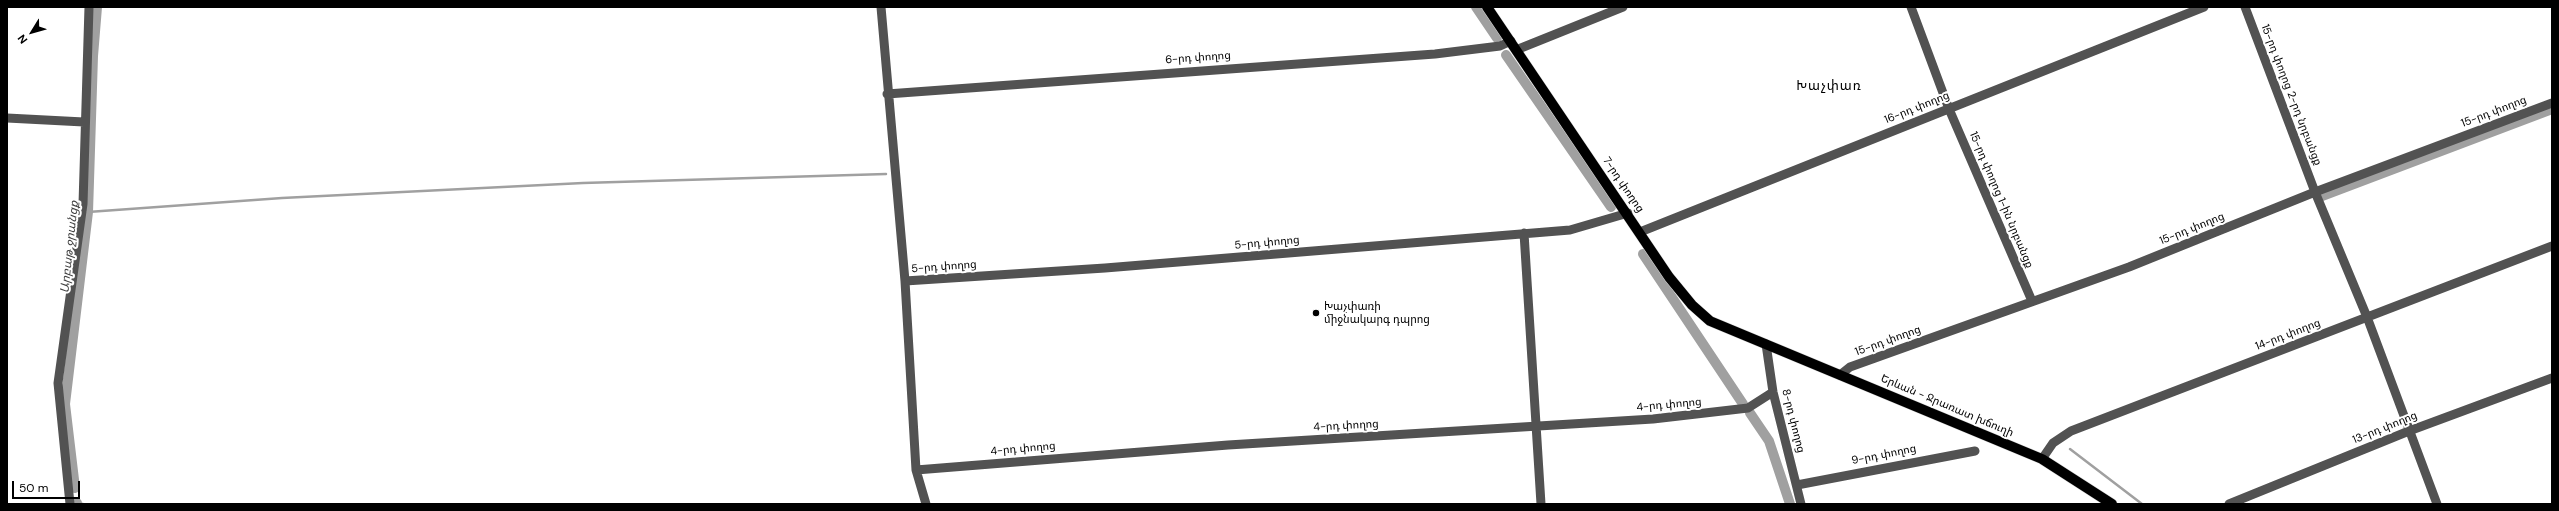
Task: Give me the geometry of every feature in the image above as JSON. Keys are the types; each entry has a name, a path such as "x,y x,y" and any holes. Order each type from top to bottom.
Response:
{"main road":[{"name":"7-րդ փողոց","path":"1487,7 1628,213 1669,277 1692,305 1710,321 1766,344"},
{"name":"Երևան - Ջրառատ խճուղի","path":"1766,344 2042,459 2112,504"}],"street":[{"path":"70,504 58,383 83,204 84,122 89,7"},
{"path":"881,7 887,94 905,281 916,470 926,504"},
{"name":"6-րդ փողոց","path":"887,94 1435,54 1500,46 1513,46 1624,7"},
{"name":"15-րդ փողոց 1-ին նրբանցք","path":"1911,7 1949,109 2032,301"},
{"name":"16-րդ փողոց","path":"1640,232 2204,7"},
{"name":"15-րդ փողոց 2-րդ նրբանցք","path":"2245,7 2315,192 2367,317 2437,504"},
{"name":"15-րդ փողոց","path":"1840,375 1850,367 2129,267 2315,192 2552,103"},
{"path":"7,118 84,122"},
{"name":"5-րդ փողոց","path":"905,281 1120,267 1570,230 1628,213"},
{"path":"1524,234 1541,504"},
{"name":"14-րդ փողոց","path":"2042,459 2053,443 2071,431 2552,246"},
{"name":"8-րդ փողոց","path":"1766,344 1773,392 1801,504"},
{"name":"13-րդ փողոց","path":"2229,504 2409,431 2552,378"},
{"name":"4-րդ փողոց","path":"916,470 1228,445 1653,419 1748,408 1773,392"},
{"name":"9-րդ փողոց","path":"1797,485 1975,451"}],"waterway":[{"name":"Արբաթ ջրանցք","path":"75,488 65,404 88,212 93,56 97,7"},
{"path":"1476,7 1497,38"},
{"path":"1506,55 1611,207"},
{"path":"2322,196 2552,109"},
{"path":"88,212 282,198 583,183 886,174"},
{"path":"1643,254 1743,404"},
{"path":"1750,413 1769,441 1790,504"},
{"path":"2070,449 2142,504"},
{"name":"Արբաթ ջրանցք","path":"77,503 83,504"}],"place":[{"name":"Խաչփառի միջնակարգ դպրոց","path":"1316,313"}],"district":[{"name":"Խաչփառ","path":"1829,87"}]}
